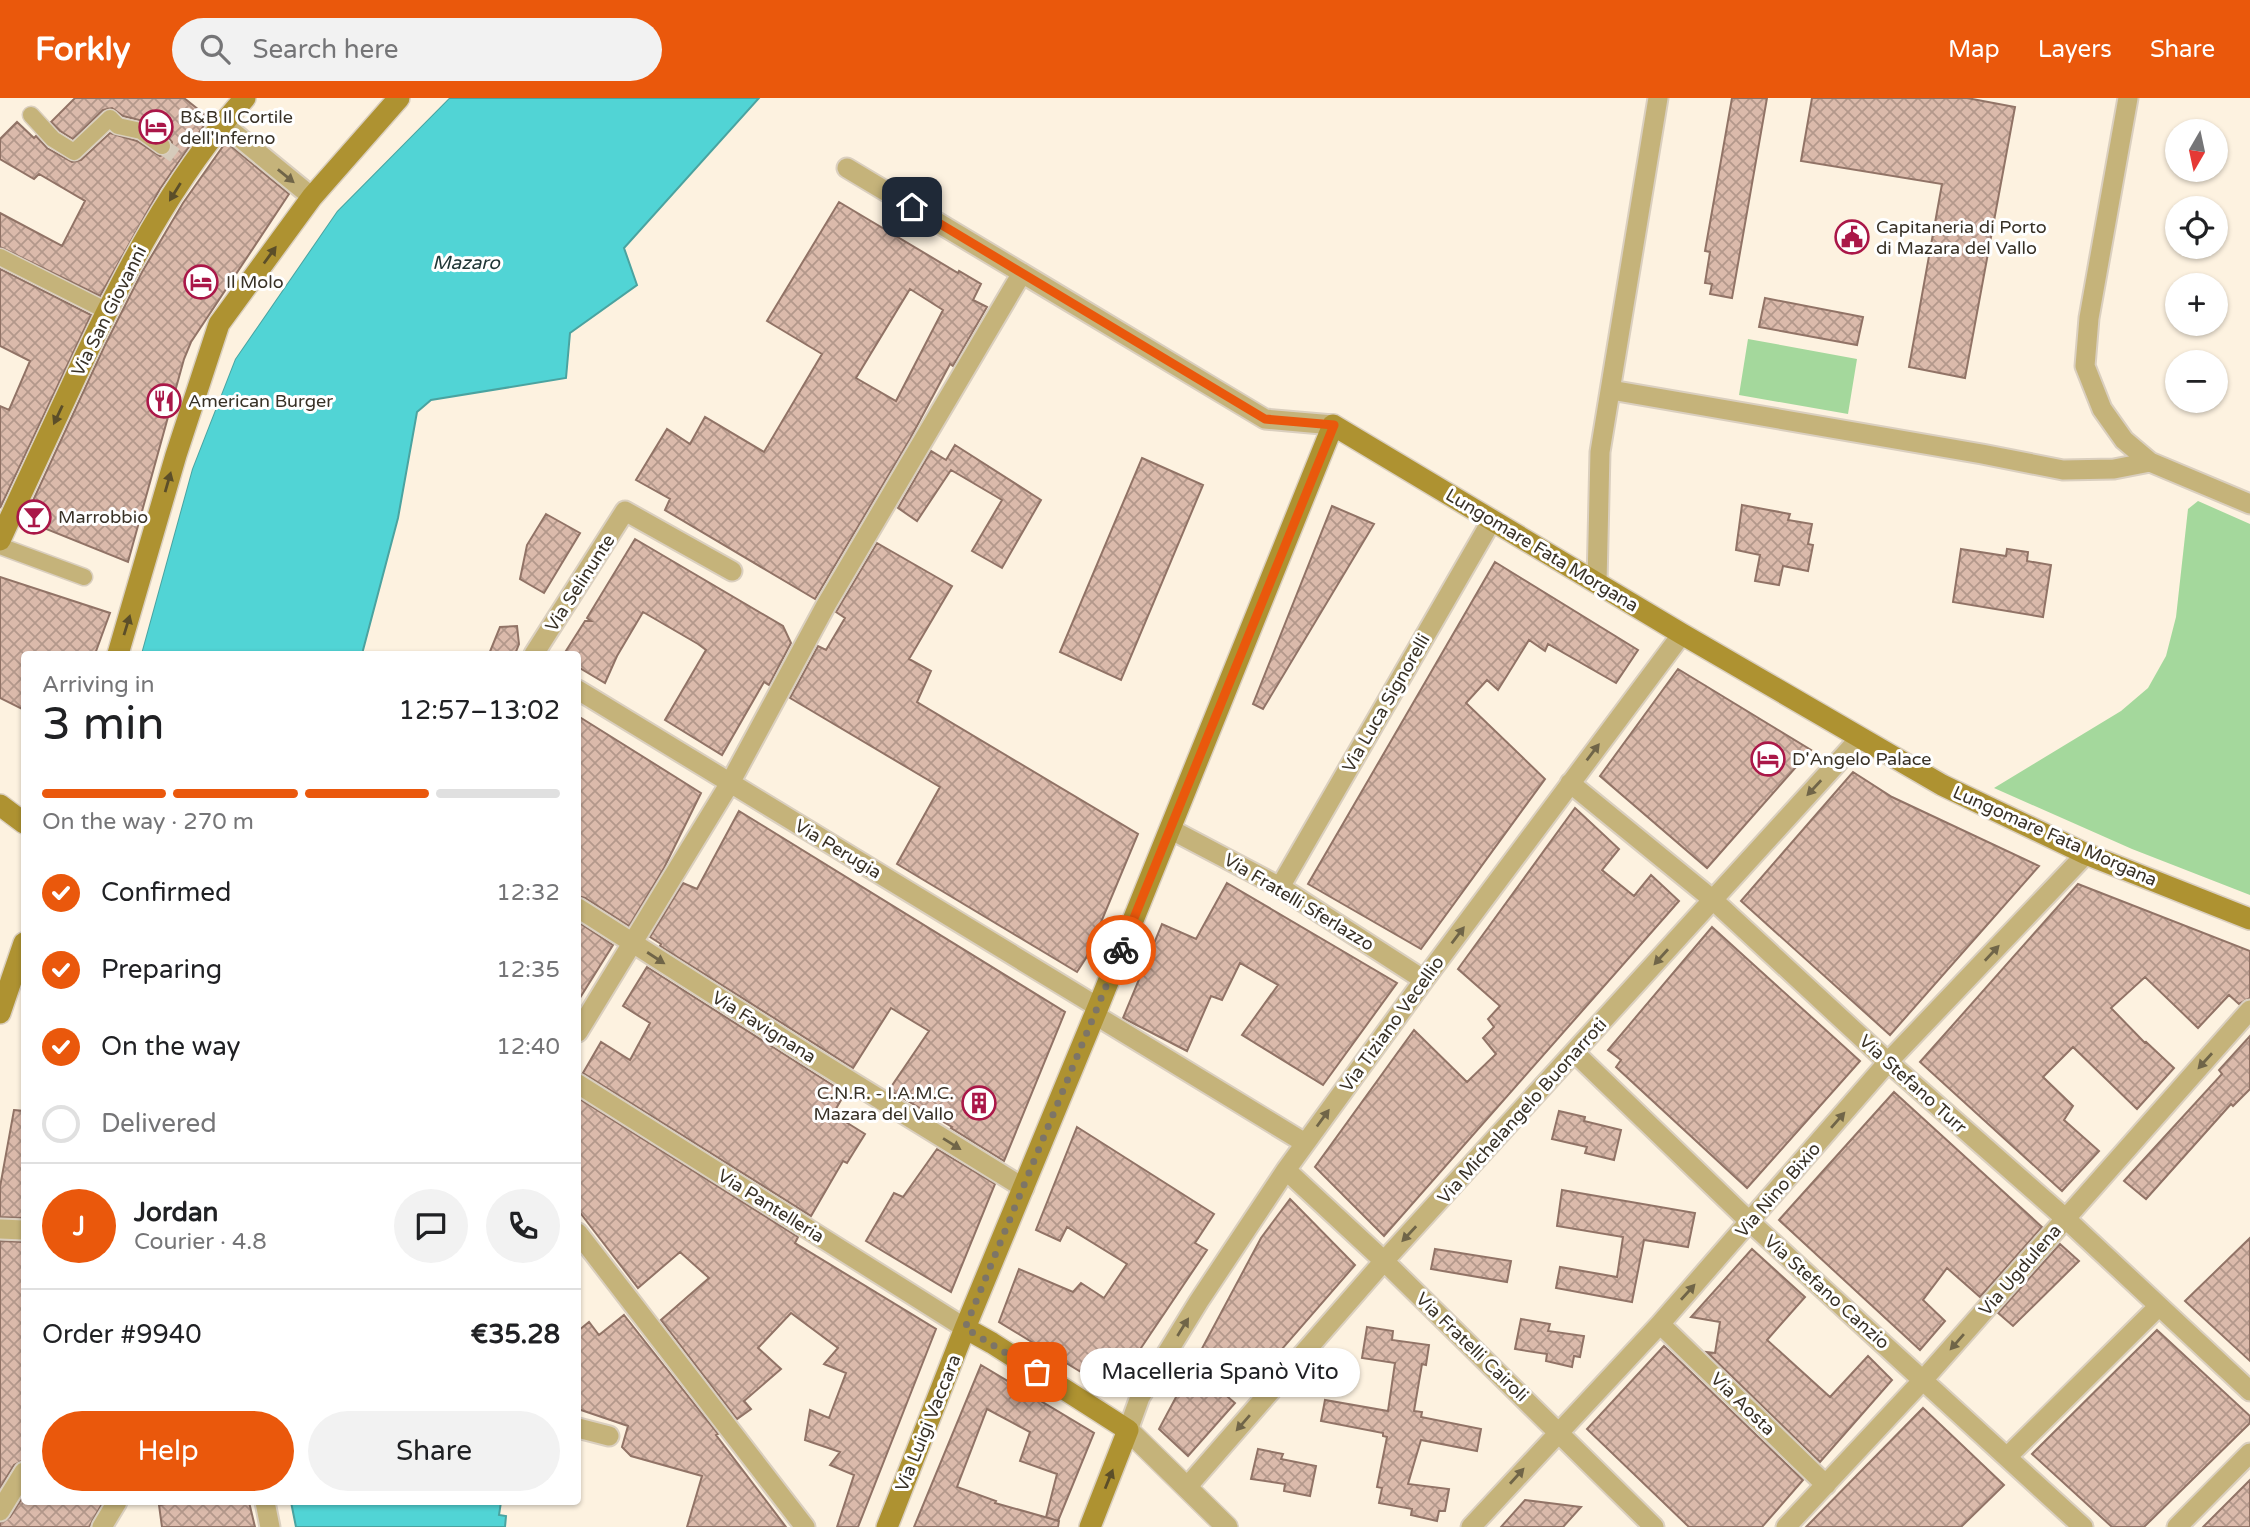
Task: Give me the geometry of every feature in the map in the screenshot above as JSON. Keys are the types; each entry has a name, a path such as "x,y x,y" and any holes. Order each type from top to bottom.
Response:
{"main road":[{"path":"119,651 176,455 219,324 312,197 399,98"},
{"name":"Via San Giovanni","path":"0,540 107,311 185,163 223,124 238,101"},
{"name":"Lungomare Fata Morgana","path":"1334,425 1682,634 1942,785 2086,854 2250,919"},
{"name":"Via Luigi Vaccara","path":"887,1527 965,1328 1334,425"},
{"path":"0,805 21,821"},
{"path":"0,1013 21,952"},
{"path":"965,1328 1128,1430 1090,1527"}],"street":[{"path":"1597,583 1600,452 1658,98"},
{"path":"2128,98 2089,318 2085,366 2102,409 2124,440 2150,462 2250,504"},
{"path":"31,115 54,139 74,152 110,118 118,126 141,131 162,146"},
{"path":"223,124 312,197"},
{"name":"Lungomare Fata Morgana","path":"846,168 1265,419 1334,425"},
{"path":"0,257 107,311"},
{"path":"581,1027 730,783 826,606 1022,273"},
{"path":"1611,390 1969,451 2063,470 2114,469 2150,462"},
{"name":"Via Selinunte","path":"536,651 625,511 732,571"},
{"name":"Via Luca Signorelli","path":"1280,887 1492,520"},
{"path":"0,546 84,576"},
{"name":"Via Tiziano Vecellio","path":"1128,1430 1140,1397 1199,1301 1286,1170 1424,979 1682,634"},
{"name":"Via Perugia","path":"581,692 1305,1143"},
{"name":"Via Michelangelo Buonarroti","path":"1187,1487 1384,1261 1860,738"},
{"name":"Via Stefano Turr","path":"1570,783 1712,899 2250,1391"},
{"name":"Via Fratelli Sferlazzo","path":"1170,829 1280,887 1424,979"},
{"name":"Via Nino Bixio","path":"1471,1527 1660,1324 1888,1062 2086,854"},
{"name":"Via Favignana","path":"581,910 1024,1188"},
{"name":"Via Ugdulena","path":"1786,1527 1923,1380 2250,1010"},
{"name":"Via Stefano Canzio","path":"1574,1054 1750,1222 2083,1527"},
{"name":"Via Pantelleria","path":"581,1086 965,1328"},
{"name":"Via Fratelli Cairoli","path":"1286,1170 1384,1261 1654,1527"},
{"path":"0,1229 21,1230"},
{"path":"581,1237 805,1527"},
{"path":"2008,1456 2159,1306"},
{"name":"Via Aosta","path":"1660,1324 1826,1485"},
{"path":"581,1429 609,1436"},
{"path":"1128,1430 1227,1527"},
{"path":"2177,1527 2250,1453"},
{"path":"0,1511 21,1477"},
{"path":"102,1527 115,1505"},
{"path":"266,1505 270,1527"}],"green space":[{"path":"1748,339 1857,359 1848,414 1739,395"},
{"path":"2198,501 2250,524 2250,895 2132,849 1994,788 2121,711 2148,688 2166,656 2176,617 2188,509"}],"water":[{"name":"Mazaro","path":"449,98 759,98 624,248 637,285 570,333 566,378 431,400 417,412 398,518 363,651 142,651 192,469 235,359 337,211"},
{"path":"292,1505 501,1505 499,1515 506,1516 505,1527 296,1527"}],"pier":[{"path":"444,98 449,98 337,211 235,359 192,469 142,651 139,651 188,468 232,357 335,209"}],"building":[{"path":"75,98 184,98 209,118 160,189 100,296 0,247 0,213 62,246 85,201 39,174 34,179 0,159 0,139 17,122 47,148 72,162 81,160 110,133 137,141 160,156 171,151 172,142 168,137 147,122 123,116 112,108 103,110 73,139 51,122"},
{"path":"1732,98 1767,98 1732,298 1710,294 1712,284 1705,283 1710,252 1705,251"},
{"path":"1812,98 1967,98 2015,107 1965,378 1909,367 1942,184 1801,161"},
{"path":"226,142 289,194 191,342 128,562 24,520 142,272 183,203"},
{"path":"839,202 981,284 973,300 987,307 953,366 950,364 910,439 815,599 665,510 670,499 636,480 667,429 690,444 705,417 764,452 822,354 767,321","holes":["910,289 943,310 896,401 856,378"]},
{"path":"0,269 91,315 0,508 0,406 9,410 30,361 0,346"},
{"path":"1765,298 1863,317 1857,345 1759,327"},
{"path":"955,445 1041,500 1002,568 972,551 1002,500 951,470 917,521 898,508 931,451 946,460"},
{"path":"1142,458 1203,485 1121,680 1060,652"},
{"path":"1742,505 1790,514 1788,520 1812,524 1808,544 1813,545 1808,571 1783,566 1779,585 1755,581 1760,555 1736,550"},
{"path":"1332,506 1374,524 1263,709 1253,704"},
{"path":"546,514 580,533 544,593 520,579 527,545"},
{"path":"635,539 783,626 791,643 769,685 764,682 722,755 665,720 706,650 643,612 617,656 605,683 581,669 581,651 566,651 585,621 591,621 587,618"},
{"path":"877,543 952,586 909,659 931,671 917,702 1138,834 1086,958 1077,972 897,864 940,787 790,698 818,646 826,650 845,618 836,612"},
{"path":"1961,549 2006,556 2007,549 2028,552 2027,561 2051,565 2043,617 1953,602"},
{"path":"1495,562 1638,650 1616,683 1548,644 1545,651 1529,640 1498,690 1487,680 1466,703 1545,779 1421,949 1308,884"},
{"path":"0,577 110,613 96,651 21,651 21,708 0,698"},
{"path":"517,626 519,644 516,651 490,651 500,627"},
{"path":"1678,669 1811,750 1707,868 1600,776"},
{"path":"581,718 701,793 664,868 629,926 581,897"},
{"path":"1853,772 1892,797 2039,866 1890,1035 1741,901"},
{"path":"1575,808 1619,849 1602,870 1634,896 1651,875 1679,901 1384,1236 1315,1167 1414,1030 1467,1082 1496,1054 1483,1038 1494,1027 1488,1019 1500,1006 1458,969"},
{"path":"739,811 1065,1012 1004,1161 889,1090 929,1031 891,1008 853,1068 660,946 661,944 650,937 683,883 697,889"},
{"path":"1227,883 1397,983 1323,1085 1242,1035 1278,985 1240,963 1222,1000 1211,996 1187,1051 1123,1018 1162,924 1196,939"},
{"path":"2078,884 2250,951 2250,998 2239,1004 2229,995 2198,1028 2145,977 2111,1008 2174,1068 2137,1109 2073,1047 2043,1077 2073,1106 2064,1120 2099,1151 2062,1191 1920,1062"},
{"path":"581,924 613,945 581,996"},
{"path":"1712,927 1860,1061 1747,1188 1616,1067 1621,1060 1608,1050"},
{"path":"647,967 845,1093 833,1114 865,1134 847,1163 843,1161 811,1216 583,1073 601,1042 630,1060 650,1023 623,1006"},
{"path":"2250,1036 2250,1089 2233,1106 2231,1104 2146,1199 2124,1181 2222,1074 2219,1070"},
{"path":"1894,1092 2042,1227 1980,1297 1947,1268 1923,1300 1945,1321 1920,1350 1779,1220"},
{"path":"581,1100 798,1237 795,1243 936,1329 858,1527 837,1527 854,1475 830,1465 840,1452 805,1440 810,1410 829,1418 846,1373 824,1364 838,1348 791,1313 758,1348 781,1369 744,1401 751,1409 737,1419 661,1320 709,1278 680,1252 638,1288 581,1214"},
{"path":"14,1110 21,1111 21,1218 0,1217 0,1187"},
{"path":"1559,1111 1585,1117 1584,1121 1621,1130 1614,1160 1585,1153 1587,1147 1552,1139"},
{"path":"1077,1127 1214,1214 1195,1243 1207,1250 1112,1391 999,1322 1019,1269 1073,1292 1081,1283 1104,1298 1127,1264 1067,1227 1060,1241 1036,1230"},
{"path":"937,1149 995,1184 951,1292 866,1241 894,1193 903,1197"},
{"path":"1562,1190 1695,1213 1688,1247 1644,1240 1632,1302 1556,1288 1560,1267 1617,1277 1623,1237 1557,1226"},
{"path":"1290,1199 1355,1265 1262,1372 1240,1351 1214,1385 1235,1403 1188,1456 1159,1429 1261,1238"},
{"path":"2250,1238 2250,1361 2185,1301"},
{"path":"0,1241 21,1242 21,1462 14,1465 0,1488"},
{"path":"2060,1244 2079,1261 2013,1326 1998,1313"},
{"path":"1435,1249 1511,1261 1507,1282 1431,1269"},
{"path":"1752,1249 1805,1297 1767,1340 1830,1397 1868,1356 1892,1380 1820,1462 1707,1352 1715,1353 1720,1322 1691,1317"},
{"path":"624,1315 718,1434 716,1435 786,1527 687,1527 702,1476 631,1456 622,1447 628,1426 581,1410 581,1329 589,1322 599,1335"},
{"path":"1521,1319 1550,1324 1548,1331 1584,1336 1580,1357 1574,1356 1572,1367 1546,1361 1547,1354 1515,1349"},
{"path":"1367,1327 1393,1331 1392,1340 1429,1345 1426,1365 1422,1364 1414,1411 1422,1412 1421,1417 1481,1429 1477,1451 1421,1440 1408,1484 1449,1489 1445,1511 1439,1511 1437,1521 1411,1515 1412,1509 1379,1503 1382,1488 1377,1487 1387,1437 1383,1436 1383,1433 1321,1421 1325,1400 1388,1411 1395,1363 1362,1358"},
{"path":"2157,1330 2250,1416 2250,1423 2144,1527 2112,1527 2032,1454"},
{"path":"1664,1346 1803,1480 1762,1527 1689,1527 1587,1429"},
{"path":"981,1365 1094,1433 1058,1521 1058,1527 914,1527","holes":["987,1409 1030,1432 1020,1461 1057,1474 1046,1517 1053,1519 995,1503 996,1501 957,1487"]},
{"path":"1923,1408 2004,1485 1961,1527 1806,1527"},
{"path":"1258,1449 1283,1454 1281,1459 1316,1466 1310,1496 1284,1491 1285,1484 1251,1479"},
{"path":"2250,1480 2250,1527 2203,1527"},
{"path":"21,1500 21,1505 101,1505 89,1527 0,1527 0,1523 10,1517"},
{"path":"1525,1500 1581,1507 1563,1527 1501,1527"},
{"path":"159,1505 250,1505 255,1527 162,1527"}],"tunnel":[{"path":"162,146 180,159"}],"way so far":[{"path":"1037,1372 965,1328 1121,950"}],"place":[{"name":"B&B Il Cortile dell'Inferno","path":"156,127"},
{"name":"Capitaneria di Porto di Mazara del Vallo","path":"1852,237"},
{"name":"Il Molo","path":"201,282"},
{"name":"American Burger","path":"164,401"},
{"name":"Marrobbio","path":"34,517"},
{"name":"D'Angelo Palace","path":"1768,759"},
{"name":"C.N.R. - I.A.M.C. Mazara del Vallo","path":"979,1103"},
{"name":"Macelleria Spanò Vito","path":"1037,1372"}],"route":[{"path":"912,207 1265,419 1334,425 1121,950"}]}
